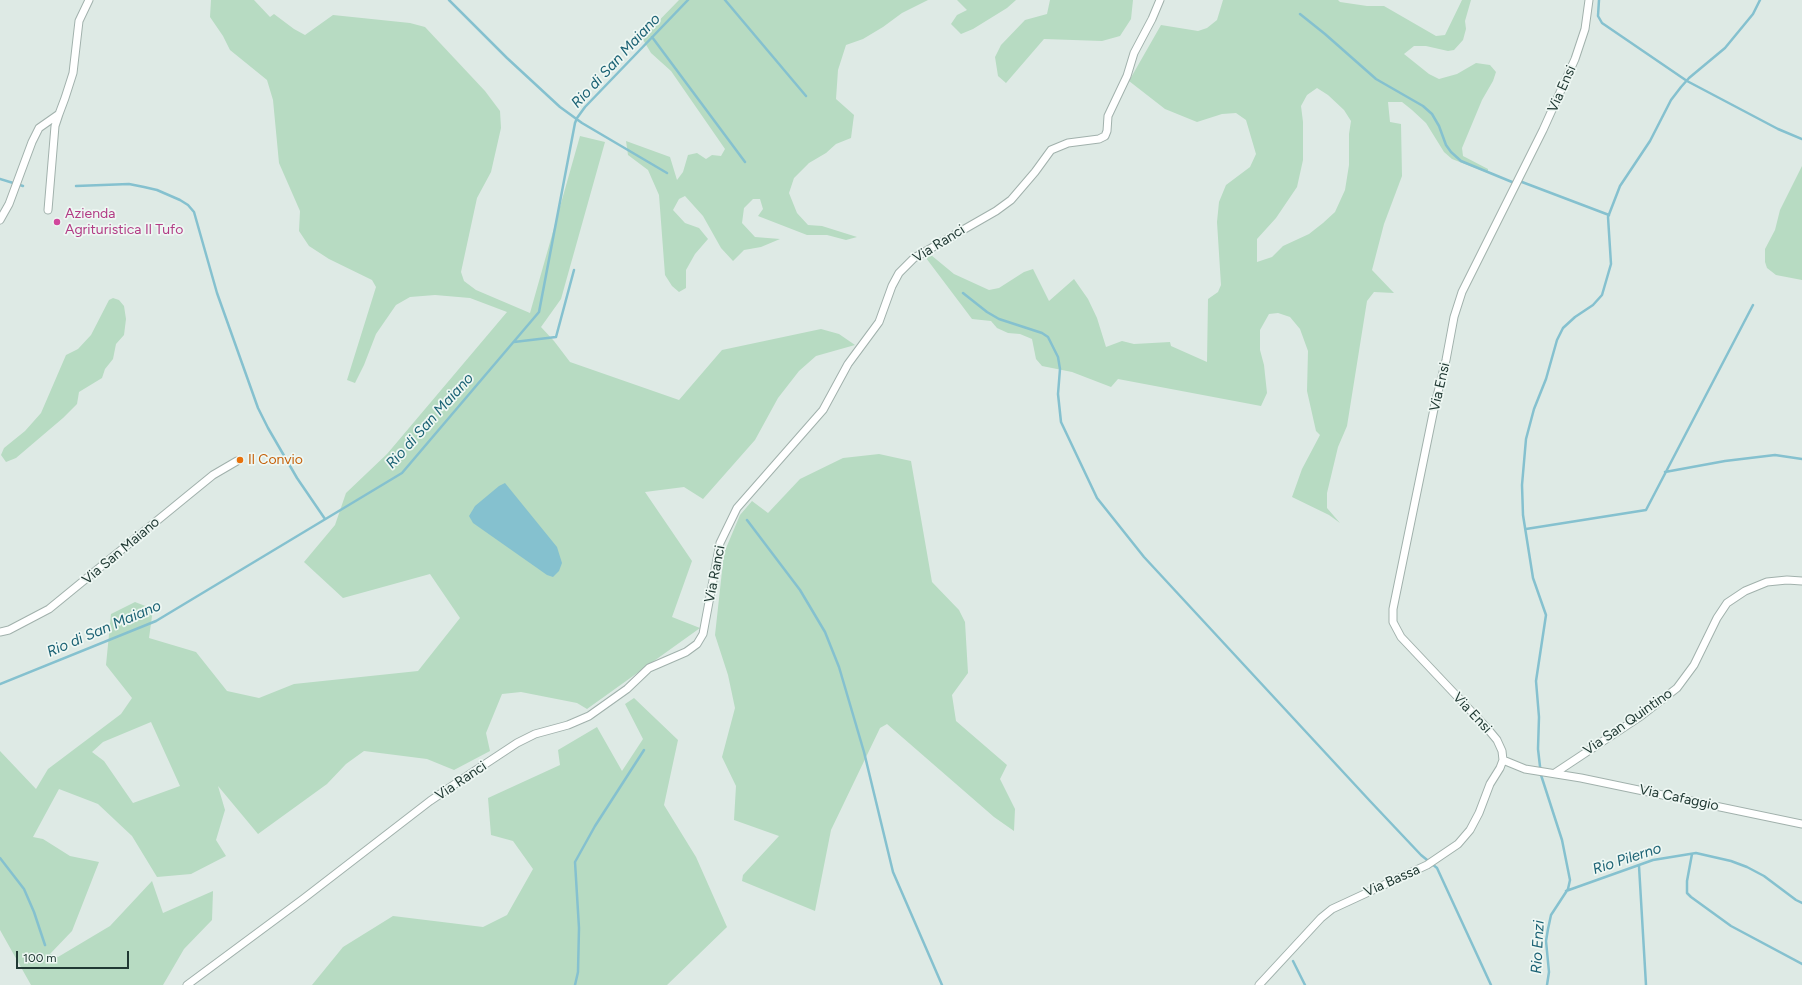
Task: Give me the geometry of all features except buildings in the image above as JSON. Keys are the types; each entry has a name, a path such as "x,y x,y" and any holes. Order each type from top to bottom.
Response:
{"street":[{"path":"48,210 55,126 73,73 79,21 89,0"},
{"name":"Via Ranci","path":"187,985 303,900 430,801 458,782 517,743 529,737 568,725 588,716 627,689 650,668 686,652 697,644 703,634 720,543 737,508 823,410 848,364 879,322 892,286 900,274 914,258 996,211 1011,200 1035,172 1051,150 1068,142 1099,139 1105,136 1107,131 1108,116 1127,76 1134,53 1160,0"},
{"name":"Via Ensi","path":"1503,760 1502,751 1497,740 1401,637 1393,622 1393,609 1454,317 1462,292 1543,130 1575,59 1585,29 1589,0"},
{"path":"0,220 9,204 32,142 39,128 59,114"},
{"name":"Via San Maiano","path":"0,632 9,630 50,610 186,496 214,475 237,461"},
{"name":"Via San Quintino","path":"1552,772 1641,716 1677,688 1694,664 1717,618 1727,603 1745,591 1767,582 1787,580 1802,581"},
{"path":"1503,760 1525,769 1552,772"},
{"name":"Via Bassa","path":"1258,985 1321,918 1332,909 1430,863 1458,844 1470,830 1503,760"},
{"name":"Via Cafaggio","path":"1552,772 1802,824"}],"green space":[{"path":"211,0 254,0 270,17 274,14 294,29 305,35 333,15 410,23 425,27 485,91 500,111 501,128 491,172 477,198 461,272 464,281 476,290 530,313 580,136 605,142 561,299 541,327 570,362 679,400 722,350 821,329 839,334 855,345 816,356 799,371 778,398 755,440 703,499 684,487 645,492 692,561 672,617 700,628 587,709 577,703 521,692 502,694 486,733 490,751 454,770 427,759 364,751 346,764 327,784 258,834 218,786 225,810 216,840 226,856 191,874 157,877 132,836 98,804 59,789 33,837 43,839 70,856 99,862 72,931 50,954 58,957 110,926 152,881 163,913 213,891 212,920 184,949 163,985 31,985 0,930 0,751 36,789 48,769 121,714 132,698 106,665 111,614 135,602 153,609 149,638 196,652 227,691 259,698 294,684 418,671 460,618 430,574 343,598 304,562 335,525 346,493 387,454 507,312 470,298 435,295 410,297 396,305 376,334 355,383 347,380 376,287 372,280 329,259 309,246 299,231 300,211 279,163 273,100 267,80 230,50 223,36 210,17","holes":["151,722 180,786 133,803 104,761 92,752 103,742"]},
{"path":"679,0 928,0 902,13 863,39 846,45 838,70 836,99 854,115 851,138 836,144 826,153 809,163 794,178 789,193 797,213 808,225 822,226 857,237 846,240 827,235 807,235 758,216 763,209 760,199 753,199 744,208 742,223 755,237 780,239 761,247 744,250 733,261 721,248 703,216 685,196 679,199 673,210 685,223 699,228 708,239 695,254 686,270 686,288 679,292 672,286 665,275 659,195 648,170 628,155 626,141 670,157 677,180 683,172 688,155 697,153 706,159 712,155 721,156 725,149 671,71 651,53 642,38"},
{"path":"957,0 1016,0 1007,8 973,29 961,34 951,24 957,15 967,10"},
{"path":"1050,0 1133,0 1131,19 1120,36 1102,41 1044,39 1006,83 998,76 995,57 1001,45 1025,20 1047,14"},
{"path":"1223,0 1338,0 1340,2 1367,6 1384,6 1436,36 1445,35 1462,0 1471,0 1465,21 1466,29 1463,40 1454,50 1448,51 1426,46 1414,46 1404,54 1429,74 1439,79 1457,74 1476,63 1490,65 1496,72 1493,81 1482,100 1462,148 1463,156 1488,169 1488,173 1452,159 1444,152 1426,123 1412,110 1402,102 1388,102 1390,122 1401,124 1402,176 1384,224 1372,270 1394,293 1374,292 1367,301 1347,426 1338,447 1327,493 1327,508 1340,523 1329,515 1292,497 1302,469 1320,435 1316,431 1307,391 1308,351 1300,329 1290,317 1278,313 1269,314 1260,330 1260,350 1264,365 1267,393 1261,406 1118,379 1111,387 1072,372 1042,366 1036,359 1032,339 1020,334 1008,333 997,328 991,321 972,319 926,258 931,255 954,274 989,290 999,288 1024,272 1033,269 1049,301 1074,279 1088,299 1097,318 1106,347 1122,341 1134,344 1170,342 1171,346 1207,362 1208,299 1218,292 1221,285 1217,222 1219,202 1226,185 1250,167 1256,154 1246,120 1236,113 1222,114 1197,122 1165,109 1129,81 1161,25 1198,31 1207,28 1217,20","holes":["1317,88 1328,95 1344,110 1351,121 1349,134 1349,165 1345,190 1335,212 1323,223 1309,234 1283,246 1272,257 1257,262 1257,239 1276,218 1297,187 1303,160 1303,122 1301,106 1307,95"]},
{"path":"1802,166 1802,280 1776,275 1767,268 1765,262 1765,249 1775,230 1780,210"},
{"path":"113,298 119,300 124,306 126,319 124,335 116,344 113,359 105,369 102,378 79,392 77,404 63,418 16,458 6,462 1,455 4,448 25,431 41,413 66,355 78,349 91,335 109,300"},
{"path":"879,454 911,461 932,582 959,610 965,622 968,673 952,695 956,721 1007,765 1000,779 1015,809 1014,831 994,817 887,724 880,728 831,830 815,911 742,881 743,875 779,836 734,820 736,786 722,757 735,708 728,675 715,635 724,553 740,515 752,501 768,513 800,479 843,458"},
{"path":"634,698 678,740 664,805 696,857 727,927 667,985 312,985 343,947 393,916 483,927 507,915 533,869 513,841 491,835 488,798 560,765 558,750 597,727 622,771 643,739 625,704"}],"water":[{"path":"505,483 557,547 562,563 559,571 553,577 547,575 473,523 469,516 475,506 499,486"}],"waterway":[{"path":"449,0 507,58 560,107 582,123 667,173"},
{"name":"Rio di San Maiano","path":"0,684 156,621 402,473 539,312 577,118 585,107 688,0"},
{"path":"725,0 806,96"},
{"path":"1599,0 1598,16 1602,23 1687,81 1778,129 1802,139"},
{"name":"Rio Enzi","path":"1547,985 1549,972 1546,941 1551,915 1568,889 1570,880 1562,840 1541,775 1538,749 1539,717 1536,681 1546,615 1533,578 1523,515 1522,485 1526,439 1534,409 1546,379 1557,340 1563,328 1575,317 1593,305 1602,295 1611,264 1608,217 1620,186 1650,141 1671,100 1689,78 1725,48 1753,14 1760,0"},
{"path":"1300,14 1376,79 1423,106 1432,114 1439,126 1446,145 1461,161 1512,182 1522,182 1609,215"},
{"path":"652,37 745,162"},
{"path":"0,179 23,186"},
{"path":"76,186 129,184 144,187 157,190 180,200 188,205 194,212 217,293 258,408 297,478 325,519"},
{"path":"514,342 556,337 574,270"},
{"path":"963,293 987,312 999,319 1042,333 1048,337 1058,357 1060,369 1058,394 1061,422 1097,498 1144,557 1370,801 1421,855 1437,868 1491,985"},
{"path":"1526,529 1646,510 1753,305"},
{"path":"1665,472 1725,461 1775,455 1802,459"},
{"path":"747,520 800,590 825,632 839,667 864,752 893,872 942,985"},
{"path":"575,985 578,972 579,928 575,862 595,826 644,750"},
{"name":"Rio Pilerno","path":"1566,891 1653,860 1696,853 1731,861 1747,867 1764,876 1802,903"},
{"path":"1692,854 1687,881 1687,893 1731,926 1802,964"},
{"path":"0,858 24,889 34,912 45,945"},
{"path":"1639,866 1646,985"},
{"path":"1293,961 1305,985"}],"place":[{"name":"Azienda Agrituristica Il Tufo","path":"57,222"},
{"name":"Il Convio","path":"240,460"}]}
